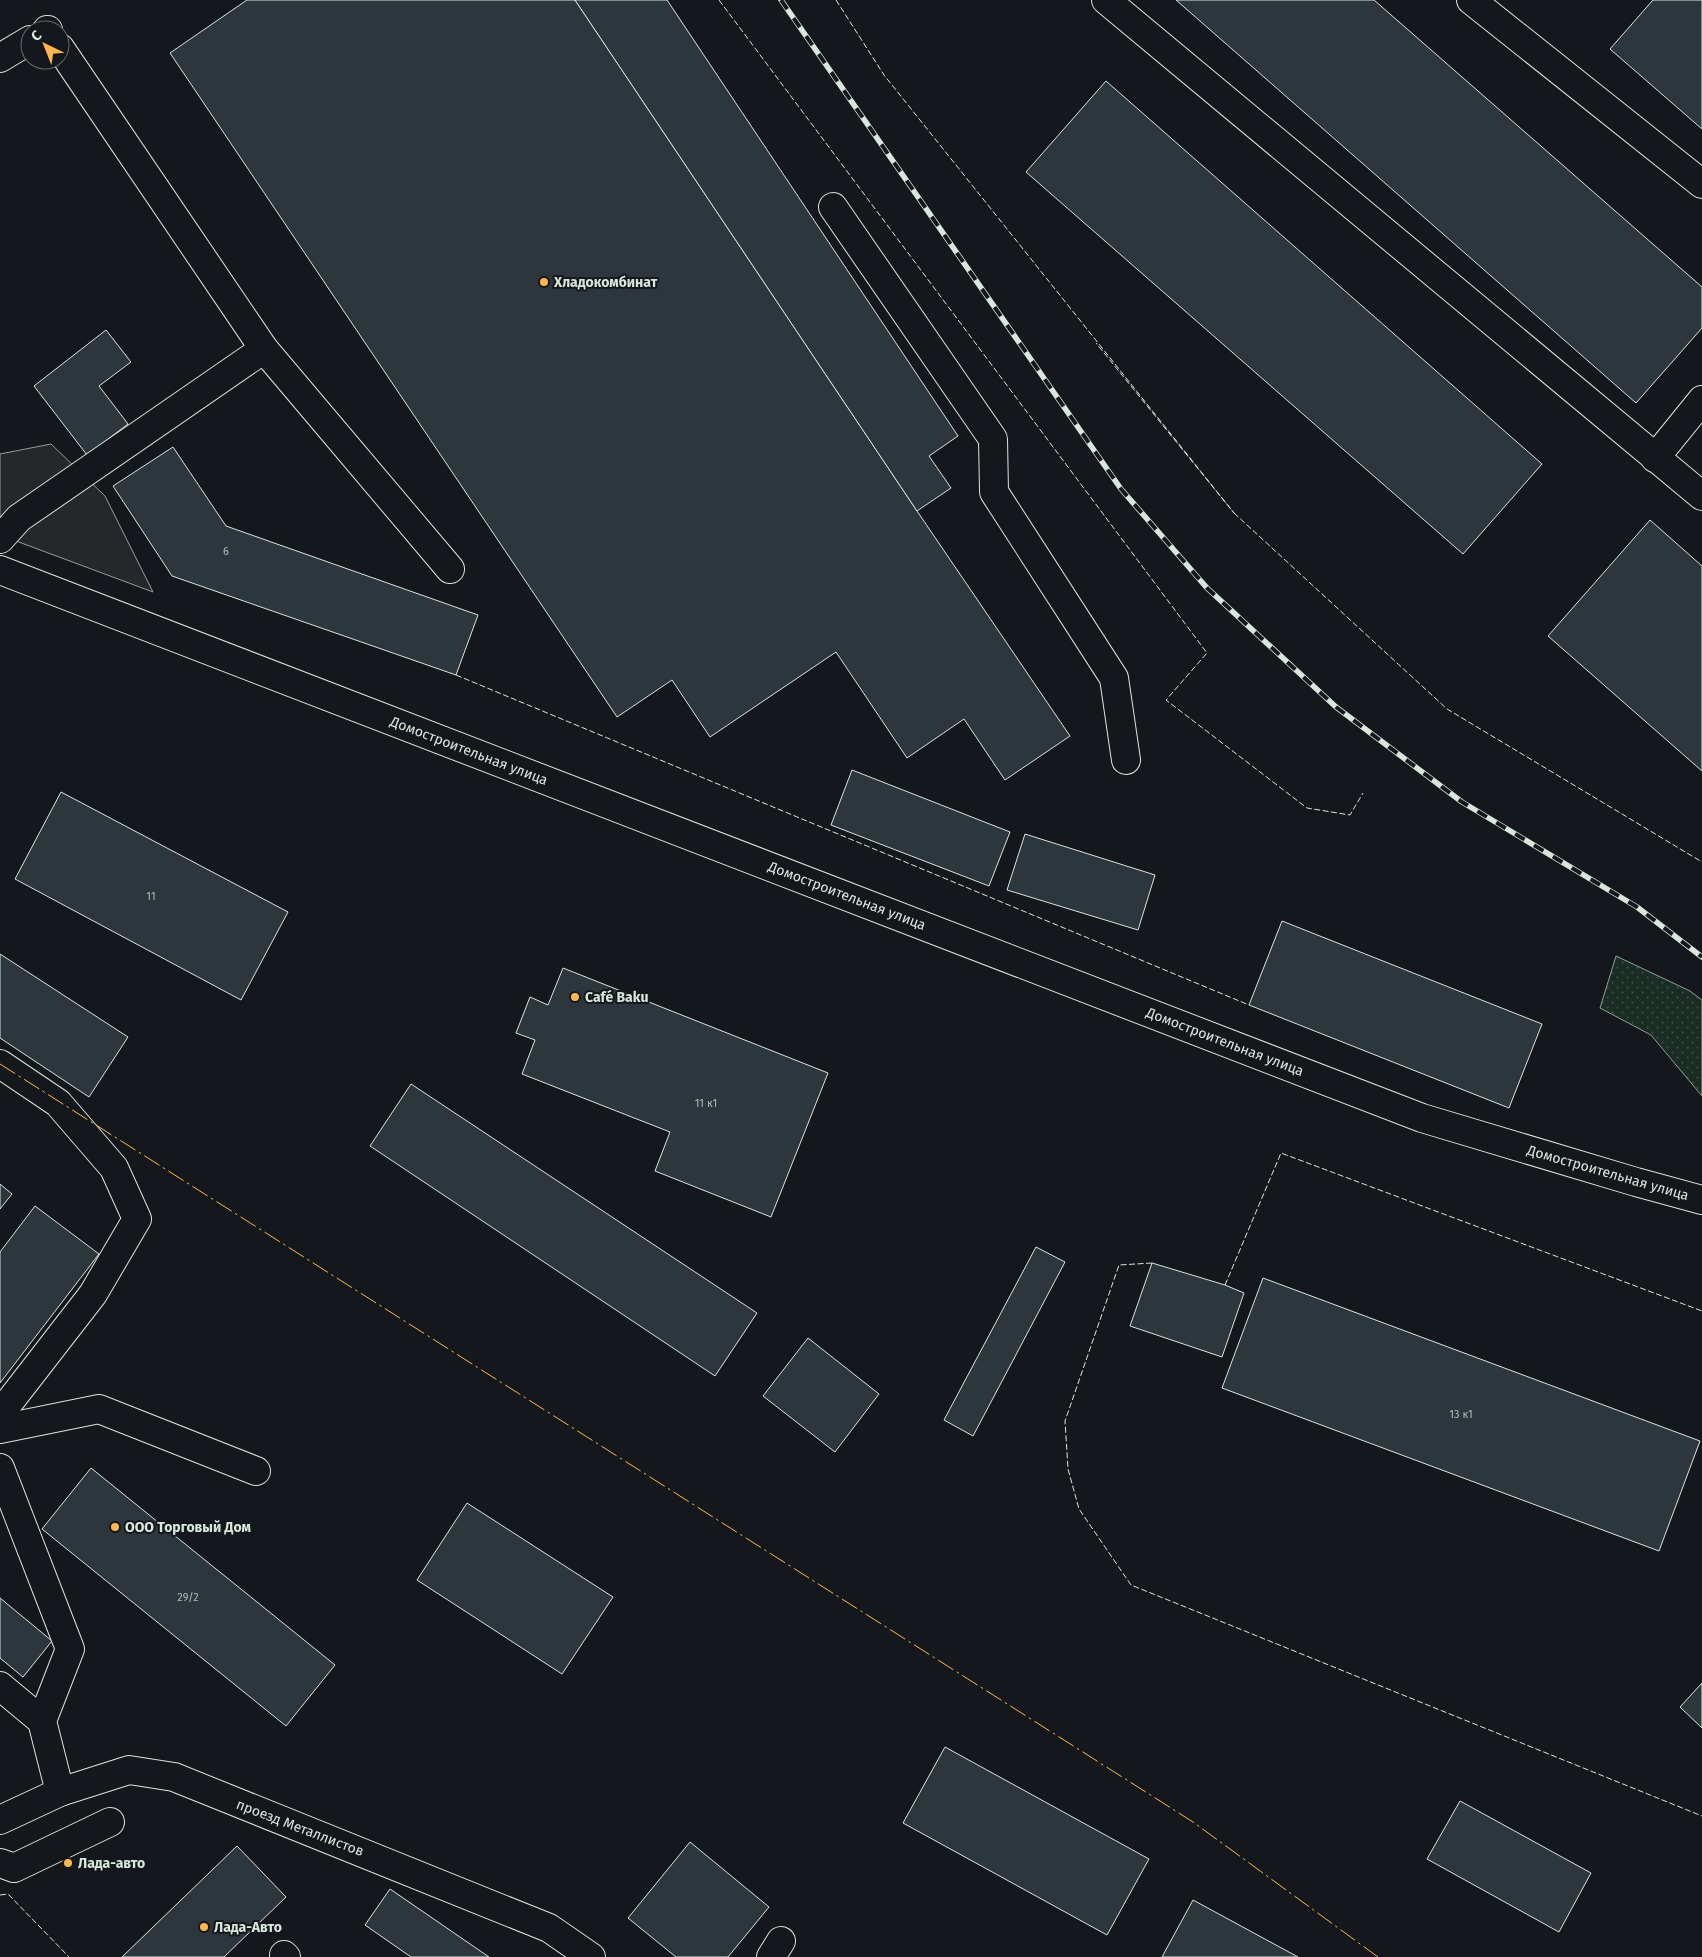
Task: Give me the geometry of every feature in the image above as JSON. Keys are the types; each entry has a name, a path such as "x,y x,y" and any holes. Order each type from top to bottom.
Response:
{"street":[{"path":"1106,0 1702,496"},
{"path":"1471,0 1702,184"},
{"path":"0,58 20,46"},
{"path":"70,63 264,349 450,569"},
{"path":"833,207 993,439 994,492 1114,678 1126,760"},
{"path":"0,539 10,512 264,349"},
{"path":"1655,458 1702,400"},
{"name":"Домостроительная улица","path":"0,570 1422,1118 1702,1200"},
{"path":"0,1064 58,1103 114,1168 137,1219 93,1294 0,1414"},
{"path":"0,1429 99,1409 256,1471"},
{"path":"0,1468 70,1649 42,1720 60,1792"},
{"path":"0,1686 42,1720"},
{"name":"проезд Металлистов","path":"0,1820 60,1792 129,1770 174,1777 549,1928 591,1957"},
{"path":"0,1863 14,1868 110,1822"}],"green space":[{"path":"1616,956 1690,991 1702,1000 1702,1096 1651,1035 1600,1008"}],"shaded area":[{"path":"51,444 105,496 153,592 0,535 0,454"}],"building":[{"name":"Хладокомбинат","path":"247,0 575,0 1070,736 1005,780 964,719 907,758 836,652 710,737 672,680 617,717 170,53"},
{"path":"575,0 667,0 958,436 929,456 951,488 917,511"},
{"path":"1176,0 1374,0 1702,287 1702,328 1636,403"},
{"path":"1653,0 1702,0 1702,129 1610,49"},
{"path":"1106,81 1542,464 1463,554 1026,172"},
{"path":"106,330 131,362 99,386 128,424 87,455 34,386"},
{"path":"173,447 226,526 478,615 456,675 172,576 113,486"},
{"path":"1650,520 1702,566 1702,771 1548,636"},
{"path":"852,770 1010,832 989,886 831,825"},
{"path":"61,792 288,912 241,1000 15,879"},
{"path":"1025,834 1155,875 1138,930 1007,890"},
{"path":"1282,921 1542,1024 1509,1108 1249,1005"},
{"path":"0,954 128,1037 89,1097 0,1038"},
{"path":"563,968 828,1073 771,1217 655,1171 670,1132 522,1074 535,1040 516,1033 530,997 548,1005"},
{"path":"411,1084 757,1313 715,1376 370,1146"},
{"path":"0,1184 12,1194 0,1209"},
{"path":"35,1206 99,1254 0,1383 0,1252"},
{"path":"1036,1247 1065,1262 973,1436 944,1420"},
{"path":"1152,1263 1225,1285 1244,1293 1222,1357 1130,1326"},
{"path":"1263,1278 1700,1441 1659,1551 1222,1388"},
{"path":"808,1338 879,1394 835,1452 763,1396"},
{"path":"91,1468 335,1665 286,1726 42,1529"},
{"path":"467,1503 613,1597 562,1674 417,1580"},
{"path":"0,1598 52,1641 23,1677 0,1658"},
{"path":"1702,1683 1702,1728 1680,1707"},
{"path":"945,1747 1149,1859 1107,1935 903,1823"},
{"path":"1460,1801 1591,1873 1559,1932 1427,1859"},
{"path":"690,1842 769,1907 728,1957 676,1957 628,1918"},
{"name":"Лада-Авто","path":"237,1846 286,1897 224,1957 122,1957"},
{"path":"390,1889 489,1957 411,1957 365,1925"},
{"path":"1193,1900 1298,1957 1162,1957"}],"railway":[{"path":"781,0 1121,489 1207,588 1336,707 1462,802 1637,907 1702,957"}],"fence":[{"path":"719,0 1207,653 1166,700 1307,808 1350,815 1363,793"},
{"path":"836,0 884,75 1234,513 1096,343"},
{"path":"1234,513 1447,709 1702,862"},
{"path":"456,675 1249,1005"},
{"path":"1225,1285 1281,1153 1702,1311"},
{"path":"1152,1263 1119,1265 1065,1421 1068,1469 1079,1509 1131,1585 1702,1816"},
{"path":"0,1895 8,1894 69,1957"}],"power":[{"path":"0,1064 1193,1822 1378,1957"}],"place":[{"name":"Хладокомбинат","path":"544,282"},
{"name":"Café Baku","path":"575,997"},
{"name":"ООО Торговый Дом","path":"115,1527"},
{"name":"Лада-авто","path":"68,1863"},
{"name":"Лада-Авто","path":"204,1927"}]}
